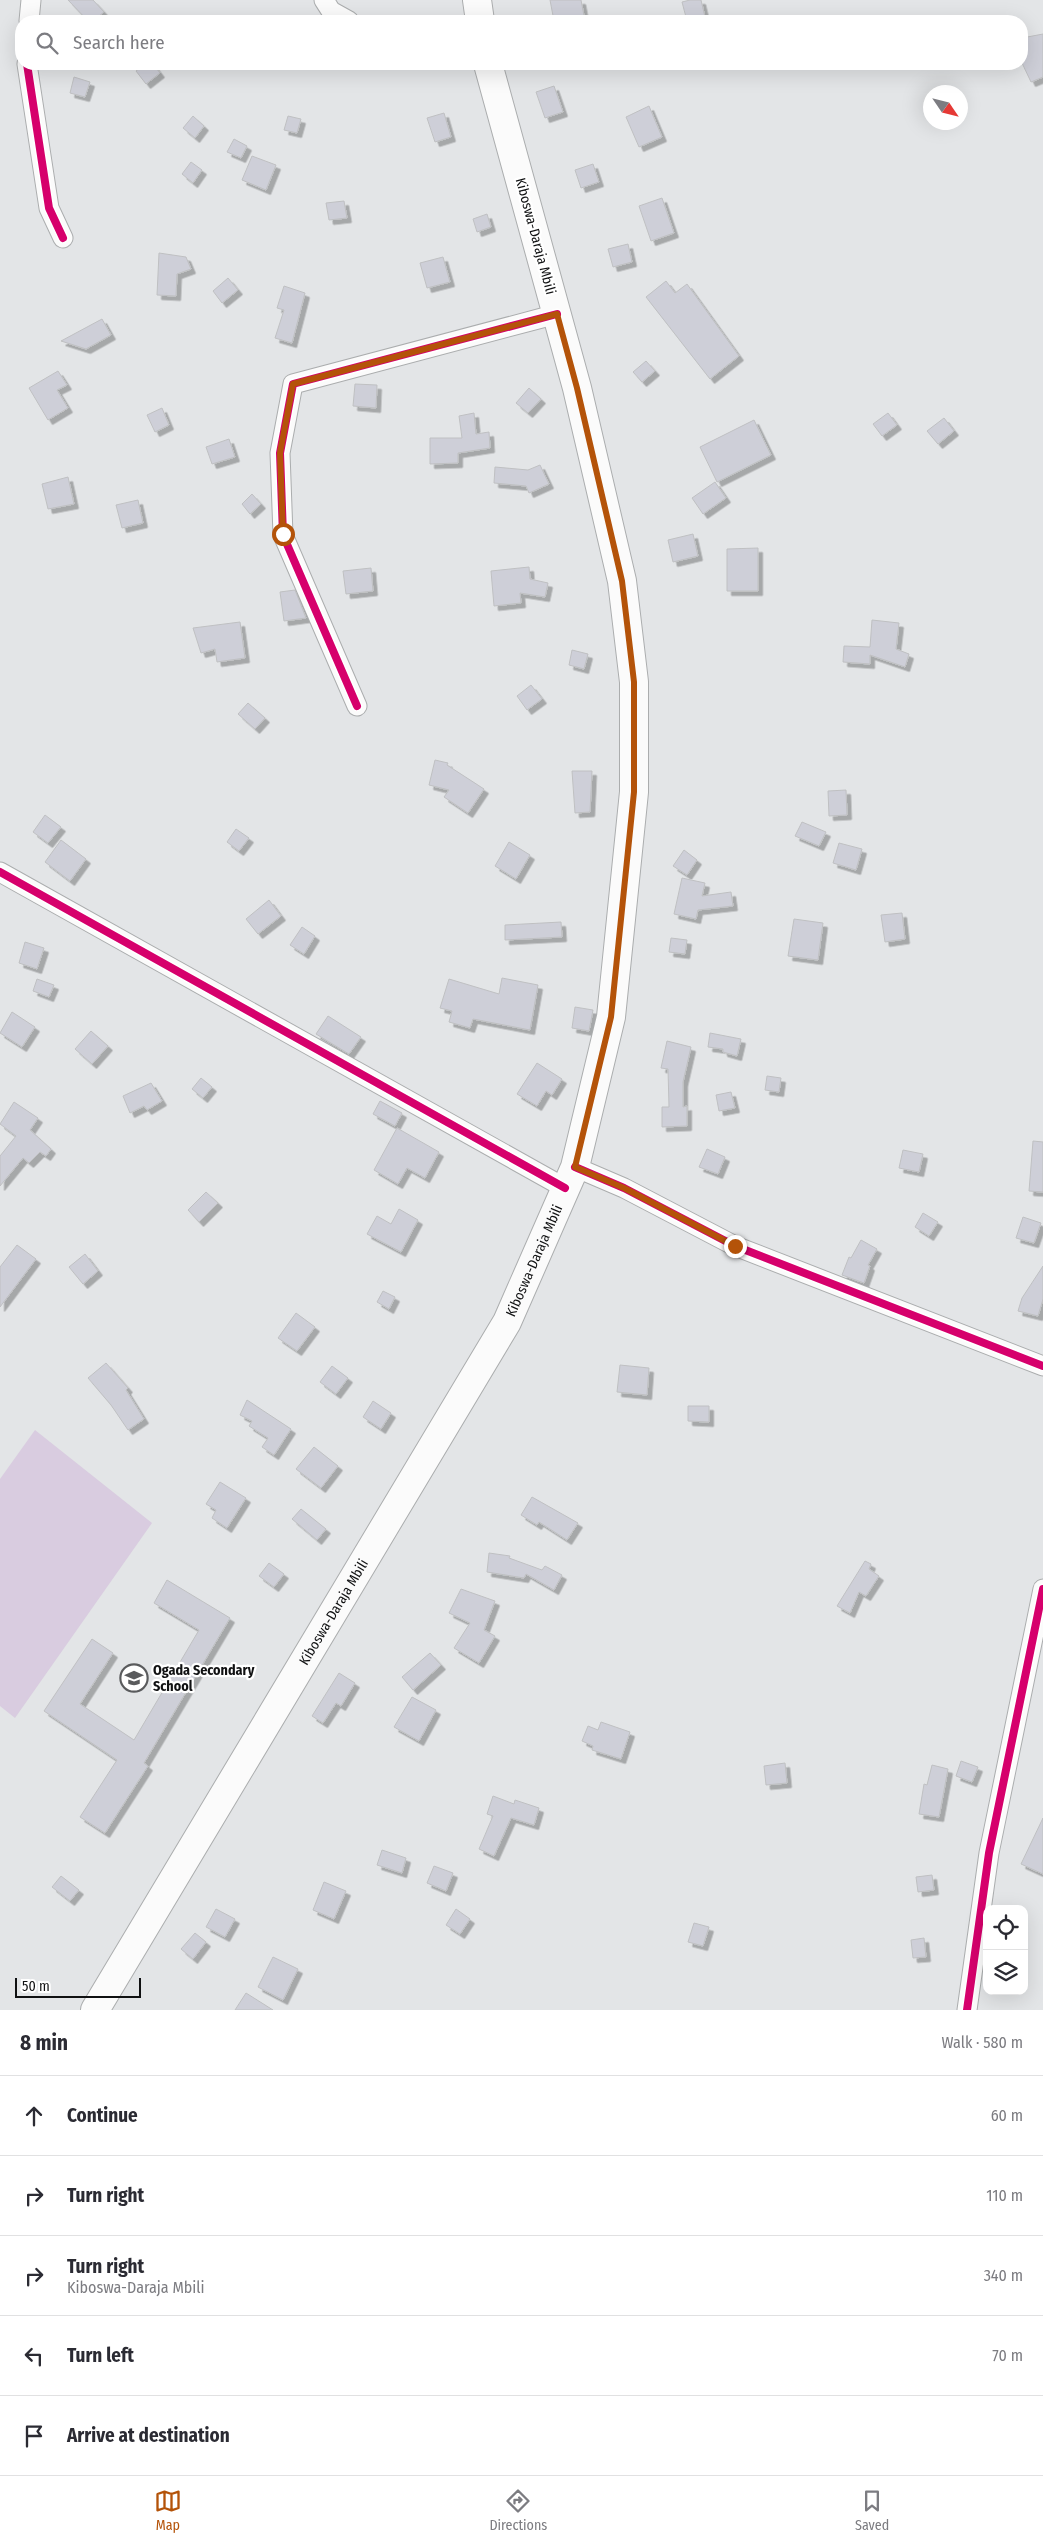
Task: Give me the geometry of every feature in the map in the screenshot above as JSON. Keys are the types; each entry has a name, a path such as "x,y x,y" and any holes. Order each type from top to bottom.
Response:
{"main road":[{"path":"477,0 479,15"},
{"name":"Kiboswa-Daraja Mbili","path":"95,2010 507,1322 570,1178 611,1017 634,792 634,682 622,581 577,388 490,70"}],"street":[{"path":"30,15 32,0"},
{"path":"324,0 331,11 339,15"},
{"path":"28,70 49,208 63,238"},
{"path":"358,706 283,534 280,453 293,384 557,314"},
{"path":"0,872 570,1178 624,1188 735,1246 1043,1366"},
{"path":"967,2010 989,1852 1043,1588"}],"shaded area":[{"path":"35,1430 152,1523 15,1718 0,1706 0,1479"}],"building":[{"path":"68,0 93,0 104,12 100,15 82,15"},
{"path":"550,0 581,0 584,15 553,15"},
{"path":"701,0 705,15 685,15 682,2"},
{"path":"1043,34 1043,77 1031,82 1025,70 1028,70 1028,37"},
{"path":"158,70 160,73 146,84 136,71"},
{"path":"74,77 90,82 85,97 70,93"},
{"path":"554,86 563,112 545,118 536,92"},
{"path":"649,106 662,137 639,147 626,117"},
{"path":"444,113 451,137 435,142 427,118"},
{"path":"193,116 204,126 195,138 183,128"},
{"path":"288,116 301,119 297,133 284,130"},
{"path":"234,139 247,146 241,158 227,152"},
{"path":"252,156 276,165 266,190 242,180"},
{"path":"191,162 202,170 193,183 182,174"},
{"path":"593,164 599,182 581,188 575,170"},
{"path":"662,198 674,233 651,241 639,206"},
{"path":"344,201 347,218 329,220 326,203"},
{"path":"487,214 491,227 477,232 473,219"},
{"path":"628,244 632,262 613,267 608,249"},
{"path":"159,253 186,257 191,269 177,274 176,296 157,295"},
{"path":"443,257 450,282 427,288 420,263"},
{"path":"228,278 238,290 222,303 213,291"},
{"path":"666,281 675,293 687,284 739,356 710,379 646,297"},
{"path":"284,286 305,293 292,343 275,338 284,310 277,308"},
{"path":"102,319 111,335 86,349 61,341"},
{"path":"646,361 655,371 642,382 633,372"},
{"path":"58,371 67,385 57,390 68,408 48,420 29,388"},
{"path":"355,384 377,385 376,408 353,406"},
{"path":"529,388 541,399 528,413 516,403"},
{"path":"162,408 169,425 155,432 147,415"},
{"path":"474,413 476,434 489,432 490,448 458,453 458,463 430,464 430,438 462,438 459,416"},
{"path":"888,413 897,425 882,436 873,424"},
{"path":"944,418 954,431 938,444 927,431"},
{"path":"754,420 771,455 717,482 700,447"},
{"path":"229,439 235,457 212,464 206,447"},
{"path":"540,465 549,484 529,493 526,486 494,483 495,467 528,470"},
{"path":"68,477 74,504 48,509 42,484"},
{"path":"715,482 726,498 703,514 692,498"},
{"path":"252,494 261,504 250,514 242,504"},
{"path":"138,500 143,523 122,528 116,505"},
{"path":"693,534 698,556 673,562 668,540"},
{"path":"758,548 758,591 727,591 727,549"},
{"path":"529,567 530,579 548,583 545,597 520,593 521,603 494,606 491,571"},
{"path":"371,568 373,591 346,594 343,571"},
{"path":"295,590 306,618 284,621 280,592"},
{"path":"872,620 899,623 896,649 909,654 905,667 870,655 870,664 843,662 844,646 870,647"},
{"path":"240,622 245,658 217,662 215,649 201,653 193,628"},
{"path":"572,650 588,654 584,669 569,665"},
{"path":"531,685 542,699 527,710 517,696"},
{"path":"248,703 265,718 255,729 238,714"},
{"path":"435,760 448,763 447,765 484,789 468,813 444,797 449,790 429,785"},
{"path":"572,771 592,771 590,812 575,813"},
{"path":"846,790 847,815 829,816 828,791"},
{"path":"45,815 61,827 48,843 33,832"},
{"path":"802,822 826,832 819,846 795,836"},
{"path":"236,829 249,838 239,851 227,842"},
{"path":"61,840 86,859 70,881 45,862"},
{"path":"509,842 530,855 516,879 495,866"},
{"path":"839,843 862,849 856,870 833,863"},
{"path":"684,850 697,860 687,875 673,866"},
{"path":"682,878 705,883 702,896 731,892 733,906 698,910 696,919 674,914"},
{"path":"269,900 281,916 258,934 246,919"},
{"path":"902,913 905,939 885,942 881,915"},
{"path":"794,919 823,923 818,960 788,956"},
{"path":"561,922 562,937 505,940 505,925"},
{"path":"302,927 315,936 304,954 290,945"},
{"path":"671,938 687,940 685,954 669,952"},
{"path":"25,942 44,948 37,969 19,963"},
{"path":"502,978 538,985 530,1030 473,1019 470,1028 449,1022 452,1011 440,1008 449,979 499,994"},
{"path":"37,979 54,985 49,997 33,991"},
{"path":"575,1007 593,1010 589,1031 572,1028"},
{"path":"12,1012 35,1027 22,1047 0,1033"},
{"path":"328,1016 361,1037 349,1054 316,1034"},
{"path":"91,1031 108,1046 92,1064 75,1049"},
{"path":"710,1033 741,1039 737,1056 723,1052 723,1049 708,1047"},
{"path":"667,1041 691,1047 683,1082 683,1107 687,1106 687,1126 662,1127 662,1107 669,1107 668,1069 661,1068"},
{"path":"537,1063 562,1079 552,1095 546,1091 537,1106 517,1094"},
{"path":"767,1076 781,1078 779,1092 765,1090"},
{"path":"201,1078 212,1087 203,1098 192,1089"},
{"path":"151,1083 162,1101 147,1110 144,1106 130,1113 123,1096"},
{"path":"731,1092 735,1108 719,1111 716,1095"},
{"path":"380,1101 402,1113 395,1126 373,1114"},
{"path":"14,1102 38,1118 30,1130 51,1149 46,1156 40,1152 29,1163 23,1158 0,1186 0,1156 16,1136 0,1124"},
{"path":"397,1128 439,1152 425,1178 407,1168 398,1184 374,1170"},
{"path":"1033,1141 1043,1142 1043,1192 1029,1191"},
{"path":"707,1149 725,1157 718,1174 699,1167"},
{"path":"903,1150 923,1154 919,1172 899,1168"},
{"path":"206,1192 218,1203 199,1222 188,1210"},
{"path":"399,1209 418,1220 401,1252 367,1234 377,1216 391,1224"},
{"path":"923,1213 938,1222 929,1236 915,1227"},
{"path":"1023,1217 1041,1223 1034,1243 1016,1238"},
{"path":"861,1240 877,1249 868,1265 870,1266 864,1283 842,1275 849,1257 851,1258"},
{"path":"17,1245 36,1259 0,1307 0,1267"},
{"path":"85,1254 98,1271 83,1284 69,1267"},
{"path":"1043,1266 1043,1299 1038,1316 1018,1311 1022,1298"},
{"path":"383,1291 395,1297 389,1309 377,1302"},
{"path":"296,1313 315,1327 297,1351 278,1338"},
{"path":"106,1363 128,1388 126,1390 144,1419 128,1430 111,1405 88,1378"},
{"path":"620,1365 649,1368 647,1395 617,1392"},
{"path":"332,1366 348,1378 336,1394 320,1382"},
{"path":"247,1400 291,1429 274,1455 262,1447 268,1438 249,1426 252,1421 240,1415"},
{"path":"373,1401 391,1413 381,1429 363,1417"},
{"path":"688,1406 709,1406 709,1422 688,1421"},
{"path":"314,1447 338,1466 321,1488 296,1469"},
{"path":"220,1482 246,1498 227,1528 212,1518 216,1510 206,1504"},
{"path":"532,1497 578,1523 567,1540 539,1522 537,1525 521,1515"},
{"path":"301,1509 326,1529 317,1540 292,1519"},
{"path":"489,1553 510,1556 509,1558 542,1570 545,1566 562,1575 554,1590 526,1574 524,1578 487,1572"},
{"path":"865,1561 871,1564 869,1569 879,1576 866,1596 859,1592 850,1613 837,1606"},
{"path":"269,1563 284,1574 274,1587 259,1576"},
{"path":"167,1580 230,1618 144,1763 148,1766 105,1833 80,1817 117,1760 44,1711 92,1639 113,1653 80,1704 134,1740 199,1630 154,1603"},
{"path":"461,1589 495,1601 484,1630 495,1636 479,1663 454,1648 470,1623 449,1613"},
{"path":"430,1653 441,1665 413,1690 402,1677"},
{"path":"339,1673 355,1683 341,1706 336,1703 323,1723 312,1716"},
{"path":"412,1697 436,1710 419,1741 394,1727"},
{"path":"601,1722 630,1732 621,1759 592,1750 593,1746 582,1741 588,1726 598,1730"},
{"path":"961,1761 978,1767 972,1782 956,1776"},
{"path":"785,1763 787,1783 766,1785 764,1766"},
{"path":"932,1765 948,1769 939,1817 919,1814 924,1784 927,1785"},
{"path":"493,1796 514,1804 515,1800 539,1808 534,1825 511,1818 494,1856 479,1849 493,1816 487,1814"},
{"path":"1043,1818 1043,1874 1021,1864"},
{"path":"382,1850 406,1858 402,1873 377,1865"},
{"path":"434,1866 453,1873 446,1891 427,1883"},
{"path":"932,1875 934,1890 918,1892 916,1877"},
{"path":"61,1876 79,1890 70,1901 52,1887"},
{"path":"324,1882 346,1891 334,1919 313,1910"},
{"path":"216,1909 235,1919 225,1937 206,1927"},
{"path":"456,1909 470,1919 460,1934 446,1925"},
{"path":"694,1923 709,1927 703,1946 688,1942"},
{"path":"195,1933 206,1942 193,1959 181,1949"},
{"path":"924,1938 926,1957 913,1958 911,1940"},
{"path":"273,1957 298,1969 283,2000 258,1987"},
{"path":"246,1993 273,2010 235,2010"}],"cycle path":[{"path":"28,70 49,208 63,238"},
{"path":"357,706 283,535 280,453 293,384 557,314"},
{"path":"0,872 565,1188"},
{"path":"575,1167 624,1188 735,1246 1043,1366"},
{"path":"967,2010 989,1853 1043,1589"}],"place":[{"name":"Ogada Secondary School","path":"134,1678"}],"route":[{"path":"283,534 280,453 293,384 557,314 577,388 622,581 634,682 634,792 611,1017 575,1167 624,1188 735,1246"}]}
